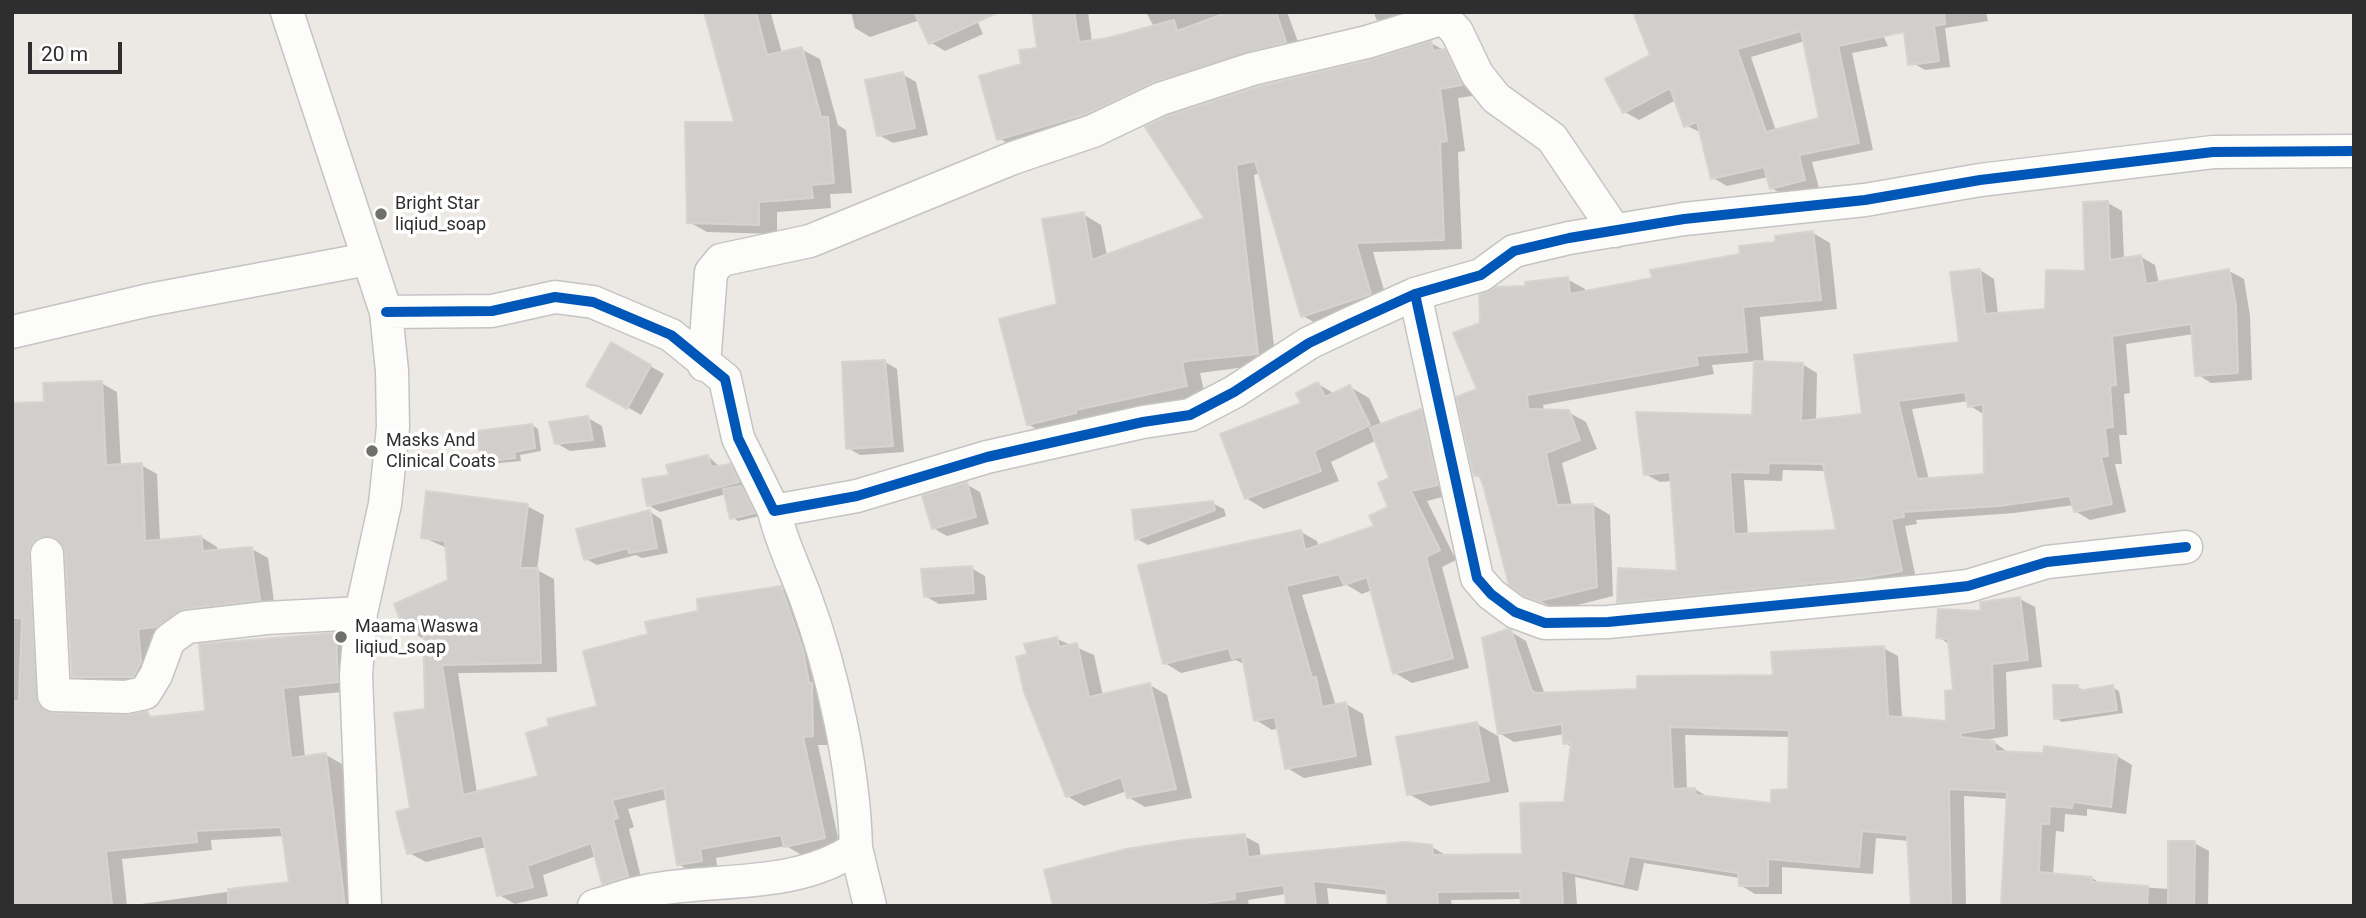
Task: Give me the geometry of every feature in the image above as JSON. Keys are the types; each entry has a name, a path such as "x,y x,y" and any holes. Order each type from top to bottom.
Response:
{"street":[{"path":"287,12 386,312 392,370 393,427 385,504 361,613 356,675 357,755 365,851 365,906"},
{"path":"704,365 711,272 721,260 810,241 1013,158 1093,131 1160,99 1252,69 1367,42 1444,15 1457,32 1477,74 1490,90 1552,138 1615,231"},
{"path":"774,510 857,496 987,457 1143,422 1190,415 1234,392 1308,343 1415,294 1481,275 1514,251 1684,219 1865,200 1980,180 2213,152 2354,151"},
{"path":"12,332 149,300 368,260"},
{"path":"1415,294 1478,578 1491,594 1515,612 1545,623 1608,622 1968,586 2048,562 2186,547"},
{"path":"386,312 492,310 555,297 593,302 671,335 704,365 725,379 738,438 774,510 781,540 805,597 843,736 855,808 856,848 870,906"},
{"path":"47,554 54,695 126,697 145,692 156,675 169,640 187,626 361,613"},
{"path":"594,906 647,891 789,875 837,861 856,848"}],"building":[{"path":"704,12 756,12 767,55 802,47 821,117 828,117 834,183 811,185 813,198 759,202 759,225 687,223 685,122 734,122"},
{"path":"914,12 999,12 929,44"},
{"path":"1032,12 1074,12 1079,42 1108,38 1174,20 1177,31 1229,12 1276,12 1286,42 1154,82 1086,114 997,140 979,76 1021,64 1019,50 1037,48"},
{"path":"1633,12 1944,12 1945,24 1934,26 1939,61 1908,65 1904,32 1838,46 1859,143 1799,155 1805,180 1770,189 1764,167 1711,179 1697,122 1684,127 1670,88 1623,113 1605,79 1650,55","holes":["1801,31 1819,118 1766,132 1737,49"]},
{"path":"1431,41 1433,51 1445,49 1462,85 1440,89 1447,141 1440,142 1444,240 1356,243 1371,294 1301,317 1255,161 1236,165 1258,354 1187,361 1182,363 1187,386 1076,410 1076,413 1027,425 999,319 1057,304 1042,219 1084,212 1092,260 1204,218 1145,127 1167,116 1257,87 1371,60"},
{"path":"903,72 915,128 877,136 865,80"},
{"path":"2108,201 2110,260 2141,255 2146,284 2229,269 2236,306 2238,373 2195,376 2191,324 2112,336 2116,385 2110,386 2113,427 2105,428 2108,456 2101,457 2112,504 2074,512 2070,496 1999,506 1903,512 1904,517 1891,519 1902,571 1862,578 1617,603 1618,568 1677,571 1670,472 1644,475 1636,412 1752,415 1754,361 1803,363 1801,421 1862,414 1854,355 1959,342 1950,272 1980,269 1985,314 2045,309 2046,270 2085,271 2083,202","holes":["1965,392 1968,407 1983,404 1984,474 1917,479 1898,401","1769,463 1823,464 1836,530 1734,534 1730,472 1768,473"]},
{"path":"1813,231 1821,300 1743,307 1747,352 1696,356 1698,365 1527,395 1528,409 1569,410 1580,440 1546,453 1557,505 1593,504 1597,587 1539,601 1524,596 1509,585 1484,488 1479,475 1474,476 1456,397 1477,389 1453,333 1480,323 1479,295 1496,287 1526,286 1525,282 1568,277 1570,294 1652,278 1650,270 1740,254 1739,246 1775,242 1775,236"},
{"path":"611,342 651,365 627,409 586,386"},
{"path":"885,360 893,446 846,449 842,362"},
{"path":"102,381 106,465 142,463 145,541 201,536 203,551 252,547 260,600 185,609 157,627 138,629 141,662 133,677 72,677 65,552 56,538 38,538 31,545 29,555 38,704 53,713 126,715 147,711 150,717 205,711 199,644 336,633 338,682 283,688 291,758 326,753 345,906 228,906 228,889 289,882 281,827 196,831 197,842 106,851 112,906 12,906 12,702 19,701 22,618 12,618 12,403 44,402 43,383"},
{"path":"1318,382 1325,397 1350,385 1370,425 1314,451 1321,471 1245,499 1220,434 1301,403 1296,393"},
{"path":"1421,409 1438,485 1411,491 1440,550 1426,557 1453,658 1393,674 1367,577 1344,585 1339,574 1286,586 1312,678 1316,677 1322,707 1346,702 1356,756 1285,769 1275,717 1254,721 1242,656 1232,659 1229,648 1163,664 1138,565 1301,530 1305,550 1374,526 1369,516 1388,507 1378,483 1389,478 1370,428"},
{"path":"588,416 593,440 555,444 549,422"},
{"path":"532,424 535,448 514,452 515,458 481,462 477,431"},
{"path":"708,455 711,467 730,464 739,482 647,506 642,479 669,475 666,465"},
{"path":"967,482 976,517 932,529 922,496"},
{"path":"741,486 755,513 730,519 723,489"},
{"path":"426,491 528,504 520,568 538,568 541,663 442,665 463,795 538,776 526,733 549,726 547,719 597,706 583,651 648,634 645,622 698,611 697,599 781,586 803,650 809,683 812,683 813,736 803,737 825,838 784,847 781,835 700,849 702,861 677,865 664,788 612,800 618,818 613,820 628,876 602,884 591,843 527,866 533,887 497,896 482,835 407,854 396,812 410,808 394,713 425,709 423,621 404,630 394,604 448,580 445,541 421,538"},
{"path":"1213,501 1215,510 1135,540 1132,510"},
{"path":"650,510 657,548 629,553 628,548 584,560 576,529"},
{"path":"972,566 974,593 924,597 921,569"},
{"path":"2020,597 2028,660 1992,664 1994,728 1961,733 1961,737 1994,741 1995,751 2043,753 2044,746 2117,755 2111,807 2073,802 2072,808 2050,806 2049,824 2041,824 2039,872 2092,877 2092,882 2148,886 2147,906 2001,906 2007,792 1949,789 1951,906 1911,906 1907,835 1862,831 1859,867 1768,859 1768,886 1739,886 1738,873 1629,856 1623,884 1561,870 1563,906 1521,906 1520,891 1437,892 1438,906 1388,906 1386,889 1313,881 1316,906 1286,906 1284,885 1234,892 1235,899 1204,903 1204,906 1053,906 1044,870 1126,849 1184,840 1245,834 1248,857 1406,842 1432,845 1433,855 1522,854 1520,803 1564,802 1571,743 1563,744 1562,724 1498,734 1482,638 1508,629 1511,630 1532,691 1536,693 1637,689 1637,676 1773,675 1771,652 1884,646 1888,716 1946,721 1945,691 1953,690 1948,639 1936,638 1938,609 1981,611 1980,602","holes":["1670,727 1789,730 1788,789 1771,790 1771,803 1696,795 1695,788 1673,789"]},
{"path":"1057,637 1059,647 1077,643 1089,697 1150,683 1176,789 1127,798 1121,777 1066,797 1024,692 1016,657 1027,654 1024,644"},
{"path":"2053,685 2078,685 2078,691 2113,685 2117,710 2054,719"},
{"path":"1477,722 1489,781 1407,795 1396,737"},
{"path":"2168,841 2195,841 2194,906 2168,906"}],"cycle path":[{"path":"386,312 492,311 555,297 593,302 671,335 725,379 738,438 774,511 857,496 987,457 1143,422 1190,415 1234,392 1309,343 1349,324 1415,294 1481,275 1514,251 1569,238 1684,219 1865,200 1980,180 2213,152 2354,151"},
{"path":"1415,294 1477,578 1491,594 1515,612 1545,623 1608,622 1968,586 2047,562 2186,547"}],"place":[{"name":"Bright Star liqiud_soap","path":"381,214"},
{"name":"Masks And Clinical Coats","path":"372,451"},
{"name":"Maama Waswa liqiud_soap","path":"341,637"}]}
